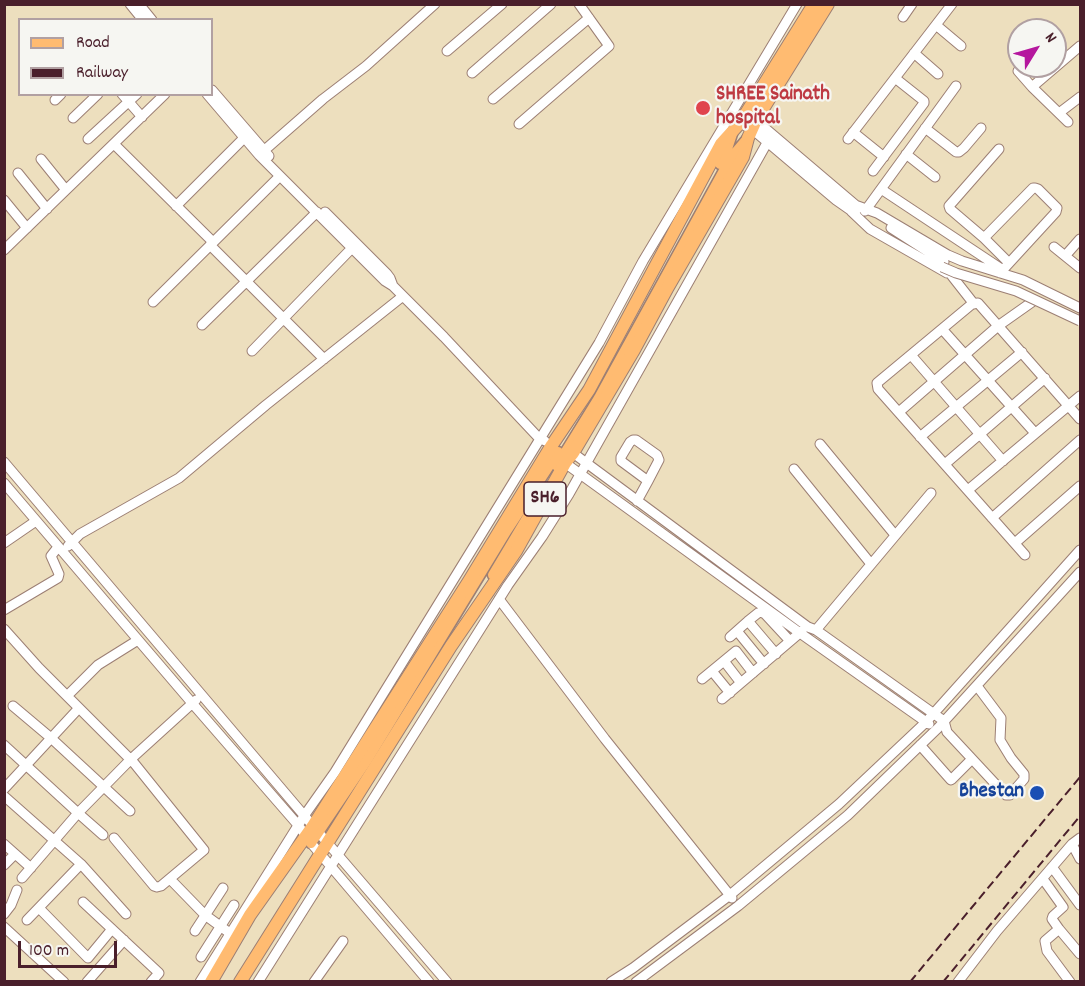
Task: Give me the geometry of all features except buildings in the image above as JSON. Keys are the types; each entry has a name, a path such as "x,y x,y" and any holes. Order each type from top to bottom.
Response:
{"highway":[{"path":"211,981 250,915 317,840 469,581 552,445 589,390 722,144 746,126 814,4"},
{"name":"SH6","path":"240,981 317,840 516,551 565,463 634,350 743,156 746,126 828,4"}],"main road":[{"path":"317,840 487,585 599,398 731,158 746,126"},
{"path":"317,840 507,530 594,395 725,155 746,126"}],"street":[{"path":"130,4 141,18"},
{"path":"139,4 150,18"},
{"path":"262,153 366,66 435,4"},
{"path":"447,51 502,4"},
{"path":"472,73 551,4"},
{"path":"519,124 609,46 579,4"},
{"path":"200,981 298,825 335,772 541,438 610,325 643,261 797,4"},
{"path":"903,17 912,4"},
{"path":"900,162 850,136 952,4"},
{"path":"493,99 589,18"},
{"path":"936,25 961,46"},
{"path":"1032,87 1080,46"},
{"path":"914,53 938,74"},
{"path":"873,171 924,101 895,78"},
{"path":"1024,78 1068,122"},
{"path":"865,210 956,86"},
{"path":"213,91 280,176 444,337 541,438 552,445"},
{"path":"73,118 96,96"},
{"path":"6,246 163,96"},
{"path":"209,96 244,138 387,274 393,286"},
{"path":"1059,114 1080,97"},
{"path":"88,139 125,98 142,117"},
{"path":"922,105 935,115"},
{"path":"746,126 770,138 836,200 853,208 943,264 1018,286 1080,308"},
{"path":"925,128 956,152 964,148 981,128"},
{"path":"176,206 244,138"},
{"path":"258,981 587,463 770,138"},
{"path":"114,144 324,359"},
{"path":"999,149 949,206 984,238 1004,268"},
{"path":"906,154 935,177"},
{"path":"41,159 66,190"},
{"path":"18,173 47,209"},
{"path":"153,302 280,176"},
{"path":"984,238 1033,188 1038,189 1057,208 1056,212 1004,268"},
{"path":"881,189 1023,280 1080,308"},
{"path":"4,200 27,228"},
{"path":"853,208 877,213 962,261 1004,268"},
{"path":"853,208 870,229 952,276 1016,296 1078,322"},
{"path":"865,210 956,273 1016,291 1078,322"},
{"path":"202,326 317,212"},
{"path":"1065,256 1080,239"},
{"path":"1054,247 1080,268"},
{"path":"252,351 352,248"},
{"path":"952,276 974,304"},
{"path":"4,610 58,578 59,574 51,556 80,534 179,478 403,296"},
{"path":"1025,555 878,389 878,383 942,329 978,303 1080,419"},
{"path":"899,412 998,326 1032,303"},
{"path":"1078,322 1080,308"},
{"path":"942,329 1035,433"},
{"path":"921,437 1022,352"},
{"path":"911,355 1002,461"},
{"path":"945,464 1044,378"},
{"path":"968,490 1080,396"},
{"path":"638,501 659,460 659,457 633,440 621,457 621,461 648,481"},
{"path":"992,518 1080,440"},
{"path":"820,444 895,536"},
{"path":"573,453 812,628 944,721 948,732 972,759 1006,795 1010,795 1024,778 1000,740 1000,718 976,686"},
{"path":"4,462 304,816 332,866 429,981"},
{"path":"565,463 926,722 936,729 948,732"},
{"path":"794,469 871,564"},
{"path":"4,483 298,825 339,856 447,981"},
{"path":"1015,543 1080,486"},
{"path":"722,699 800,633 812,628 871,564 931,493"},
{"path":"4,543 36,521"},
{"path":"684,550 691,540"},
{"path":"611,981 633,968 730,896 838,804 926,722 1080,550"},
{"path":"636,981 738,906 848,815 944,721 1080,572"},
{"path":"1051,582 1063,592"},
{"path":"499,599 600,732 738,906"},
{"path":"764,664 734,634 748,621 762,612 790,641"},
{"path":"748,621 776,654"},
{"path":"4,629 39,668 131,759 204,850 157,887 114,838"},
{"path":"67,696 98,665 138,640"},
{"path":"702,679 736,651 753,673"},
{"path":"724,661 741,683"},
{"path":"712,671 730,693"},
{"path":"22,878 78,813 131,759 202,695"},
{"path":"13,706 130,811"},
{"path":"4,789 79,708"},
{"path":"4,745 103,835"},
{"path":"920,745 951,780 972,759"},
{"path":"863,781 873,791"},
{"path":"4,796 81,864 126,914"},
{"path":"958,981 997,931 1072,844 1080,838"},
{"path":"4,844 31,868"},
{"path":"1072,844 1080,859"},
{"path":"4,865 15,854"},
{"path":"27,920 81,864"},
{"path":"1052,867 1079,900 1063,907 1052,919 1080,954"},
{"path":"170,879 205,915 231,934"},
{"path":"1043,879 1063,907"},
{"path":"195,931 223,888"},
{"path":"4,914 17,890"},
{"path":"83,902 159,973 151,981"},
{"path":"201,957 234,905"},
{"path":"39,908 99,968"},
{"path":"385,929 395,921"},
{"path":"4,927 64,981"},
{"path":"88,958 112,929"},
{"path":"1059,929 1046,941 1047,951 1070,981"},
{"path":"87,981 124,940"},
{"path":"314,981 343,941"}],"railway":[{"path":"910,982 1080,777"},
{"path":"943,982 1080,816"}],"place":[{"name":"SHREE Sainath hospital","path":"703,108"},
{"name":"Bhestan","path":"1037,793"}]}
